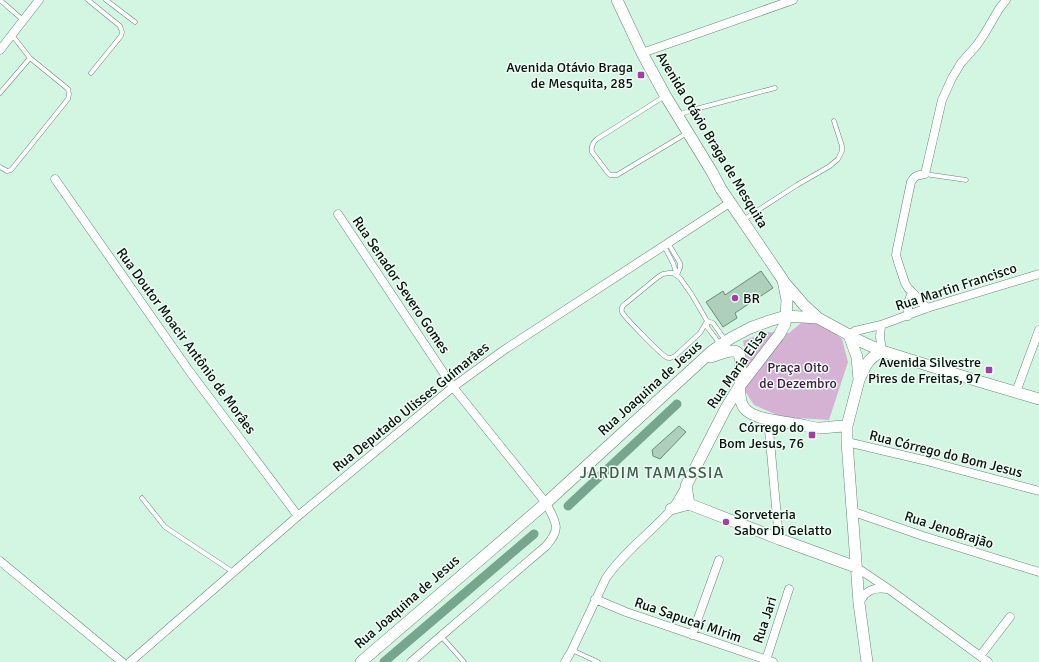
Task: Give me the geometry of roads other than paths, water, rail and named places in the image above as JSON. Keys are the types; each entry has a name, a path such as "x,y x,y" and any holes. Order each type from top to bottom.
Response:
{"main road":[{"name":"Avenida Otávio Braga de Mesquita","path":"617,0 642,53 665,95 721,189 783,280 787,300 786,316"},
{"path":"783,280 804,305 818,318 882,351 1039,399"},
{"path":"786,316 818,318"},
{"name":"Rua Joaquina de Jesus","path":"361,662 546,503 712,351 750,328 786,316"},
{"name":"Rua Maria Elisa","path":"686,486 726,408 739,387 780,335 785,324 786,316"},
{"path":"849,335 857,357 859,380"},
{"path":"700,362 728,351 737,351 742,359 739,387 744,409 758,416 817,428 847,426"},
{"path":"867,661 859,603 851,511 847,426 859,380 869,360 882,351"},
{"path":"686,486 689,504"},
{"path":"671,509 689,504 856,567"}],"street":[{"path":"0,50 39,0"},
{"path":"642,53 793,0"},
{"path":"927,308 905,283 896,255 911,182 917,175 925,174 942,100 952,78 961,62 977,45 1006,0"},
{"name":"Rua Doutor Moacir Antônio de Morâes","path":"55,179 190,372 298,516"},
{"name":"Rua Deputado Ulisses Guímarâes","path":"130,662 298,516 453,387 504,350 731,202"},
{"name":"Rua Senador Severo Gomes","path":"338,214 453,387 546,503"},
{"name":"Rua Martin Francisco","path":"849,335 855,331 880,325 927,308 1039,274"},
{"path":"908,316 908,303 912,292"},
{"name":"Rua Martin Francisco","path":"880,325 882,351"},
{"path":"1016,392 1039,330"},
{"path":"768,419 779,539"},
{"name":"Rua Córrego do Bom Jesus","path":"847,442 923,460 1039,491"},
{"path":"565,662 611,570 671,509 686,486"},
{"path":"411,662 546,546 552,539 556,532 556,527 546,503"},
{"name":"Rua JenoBrajão","path":"851,511 923,536 1039,572"},
{"path":"692,634 719,560"},
{"path":"0,561 122,662"},
{"path":"856,567 988,662"},
{"name":"Rua Jari","path":"769,661 789,589"},
{"path":"859,603 865,594 870,591 876,589 890,590"},
{"name":"Rua Sapucaí MIrim","path":"596,599 626,612 769,661"},
{"path":"980,656 1010,617"}],"lane":[{"path":"0,0 23,21"},
{"path":"88,0 120,26 122,32 121,36 91,73"},
{"path":"106,0 135,22"},
{"path":"0,168 7,171 11,170 68,99 69,94 68,89 30,58 12,35"},
{"path":"0,94 30,58"},
{"path":"678,115 775,88"},
{"path":"665,95 594,141 592,145 592,152 610,175 617,175 688,132"},
{"path":"743,220 797,185 830,166 838,159 842,151 842,146 834,122"},
{"path":"925,174 966,180"},
{"path":"666,244 677,275 707,321 707,327 723,344"},
{"path":"677,275 669,273 658,277 622,306 622,313 656,348 668,358 675,356 700,333 707,321"},
{"path":"707,321 713,324 723,344"},
{"path":"142,498 165,526 233,572"},
{"path":"441,636 464,662"},
{"path":"572,650 598,662"}],"waterway":[{"path":"568,506 677,404"},
{"path":"384,662 534,534"}],"place":[{"name":"Avenida Otávio Braga de Mesquita, 285","path":"641,75"},
{"name":"BR","path":"735,298"},
{"name":"Avenida Silvestre Pires de Freitas, 97","path":"989,370"},
{"name":"Córrego do Bom Jesus, 76","path":"812,435"},
{"name":"Sorveteria Sabor Di Gelatto","path":"726,522"}],"district":[{"name":"JARDIM TAMASSIA","path":"652,473"}],"park label":[{"name":"Praça Oito de Dezembro","path":"798,376"}]}
